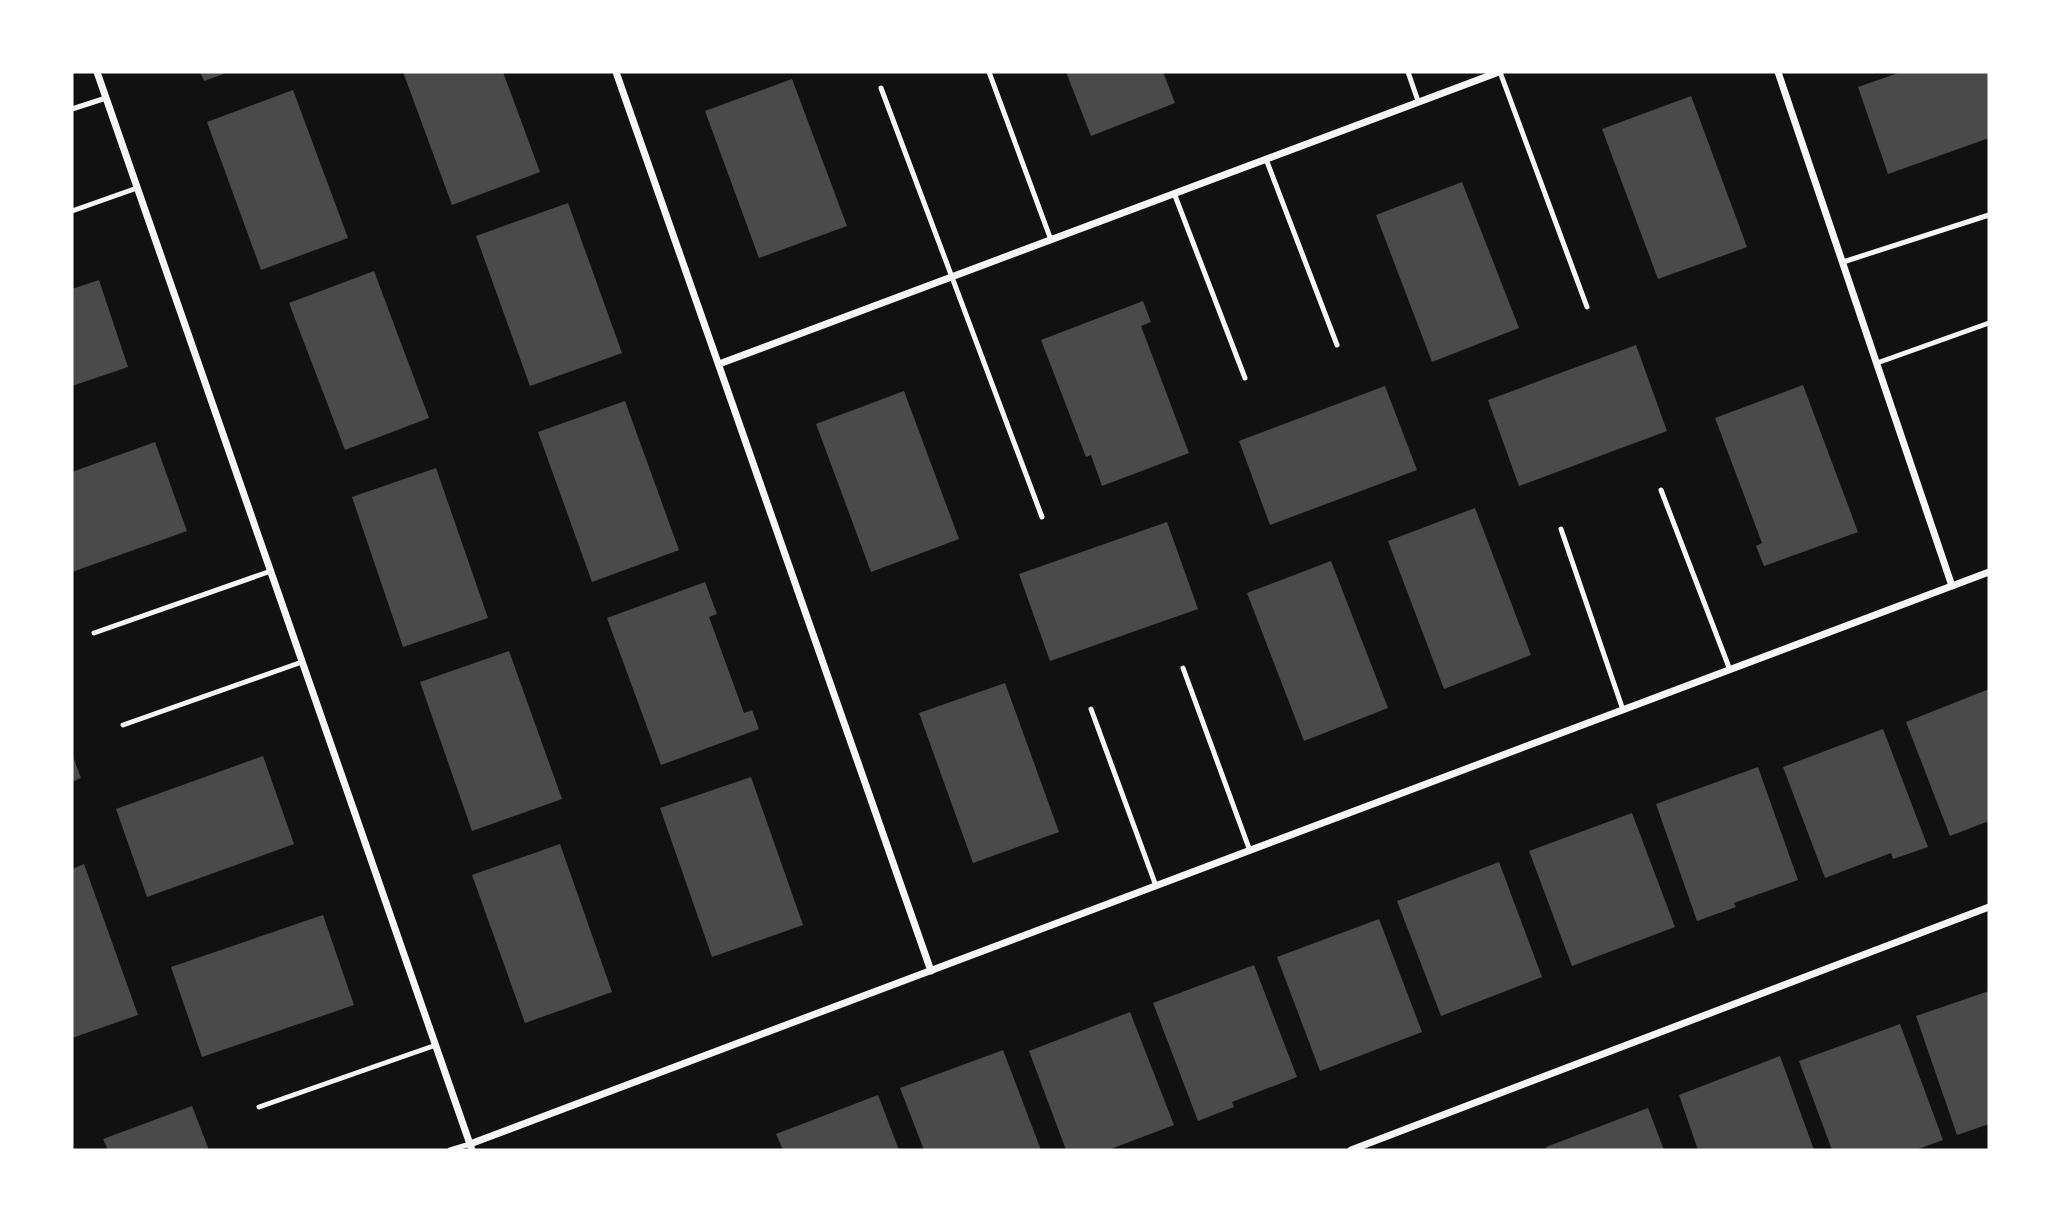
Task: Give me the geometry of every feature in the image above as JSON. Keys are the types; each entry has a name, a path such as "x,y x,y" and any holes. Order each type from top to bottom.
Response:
{"street":[{"path":"97,72 471,1147 1989,572"},
{"path":"616,72 932,971"},
{"path":"719,364 1499,72"},
{"path":"1779,72 1952,586"},
{"path":"1351,1150 1989,907"}],"lane":[{"path":"989,72 1051,240"},
{"path":"1408,72 1418,102"},
{"path":"1499,72 1587,307"},
{"path":"881,88 1042,517"},
{"path":"72,109 106,98"},
{"path":"1266,159 1337,345"},
{"path":"72,211 137,188"},
{"path":"1174,193 1245,378"},
{"path":"1843,262 1989,215"},
{"path":"1877,363 1989,323"},
{"path":"1661,490 1730,670"},
{"path":"1561,529 1623,710"},
{"path":"94,633 271,571"},
{"path":"122,725 302,662"},
{"path":"1183,668 1250,851"},
{"path":"1091,709 1156,886"},
{"path":"259,1107 436,1045"},
{"path":"450,1150 471,1147"}],"building":[{"path":"200,72 229,72 204,81"},
{"path":"403,72 503,72 540,172 452,205"},
{"path":"1066,72 1163,72 1175,103 1091,136"},
{"path":"1901,72 1989,72 1989,138 1888,174 1858,87"},
{"path":"792,79 847,226 759,258 705,111"},
{"path":"293,90 348,238 261,270 207,122"},
{"path":"1691,96 1747,247 1658,279 1602,129"},
{"path":"1462,182 1519,328 1432,362 1376,215"},
{"path":"568,203 622,353 530,386 476,236"},
{"path":"374,271 429,418 345,450 289,303"},
{"path":"99,280 128,367 72,386 72,289"},
{"path":"1143,301 1151,322 1141,326 1189,453 1102,486 1091,455 1086,457 1041,340"},
{"path":"1636,345 1667,431 1519,486 1488,400"},
{"path":"1803,385 1858,532 1764,566 1756,546 1762,543 1715,418"},
{"path":"1385,386 1417,470 1270,525 1239,441"},
{"path":"904,391 959,539 871,572 816,424"},
{"path":"625,401 679,550 592,582 538,432"},
{"path":"155,442 187,531 72,572 72,472"},
{"path":"436,468 488,618 403,647 352,497"},
{"path":"1475,508 1531,655 1444,689 1388,541"},
{"path":"1167,522 1198,609 1050,661 1019,574"},
{"path":"1331,561 1388,708 1304,741 1247,593"},
{"path":"705,582 717,614 709,617 744,713 752,710 759,729 661,765 607,618"},
{"path":"509,651 562,799 472,831 420,682"},
{"path":"1005,683 1059,832 973,863 919,713"},
{"path":"1989,689 1989,821 1950,836 1906,722"},
{"path":"1883,729 1928,847 1893,859 1891,853 1825,878 1783,767"},
{"path":"72,754 81,778 72,782"},
{"path":"263,756 294,844 147,897 116,809"},
{"path":"1758,767 1798,880 1734,903 1736,907 1697,921 1656,804"},
{"path":"751,777 803,925 712,957 660,808"},
{"path":"1632,813 1675,927 1572,966 1529,851"},
{"path":"560,844 612,992 525,1023 472,875"},
{"path":"1499,862 1542,977 1441,1016 1397,901"},
{"path":"84,864 138,1015 72,1038 72,869"},
{"path":"323,915 354,1005 202,1057 171,967"},
{"path":"1379,919 1422,1032 1320,1071 1277,957"},
{"path":"1254,965 1297,1077 1232,1102 1234,1107 1198,1121 1153,1003"},
{"path":"1989,991 1989,1124 1957,1135 1916,1016"},
{"path":"1130,1012 1174,1125 1108,1150 1066,1150 1029,1051"},
{"path":"1900,1024 1943,1140 1915,1150 1832,1150 1799,1061"},
{"path":"1003,1050 1041,1150 924,1150 900,1088"},
{"path":"1780,1056 1814,1150 1698,1150 1679,1095"},
{"path":"878,1095 899,1150 783,1150 776,1134"},
{"path":"192,1106 209,1150 108,1150 103,1139"},
{"path":"1648,1108 1664,1150 1547,1150 1546,1147"}]}
